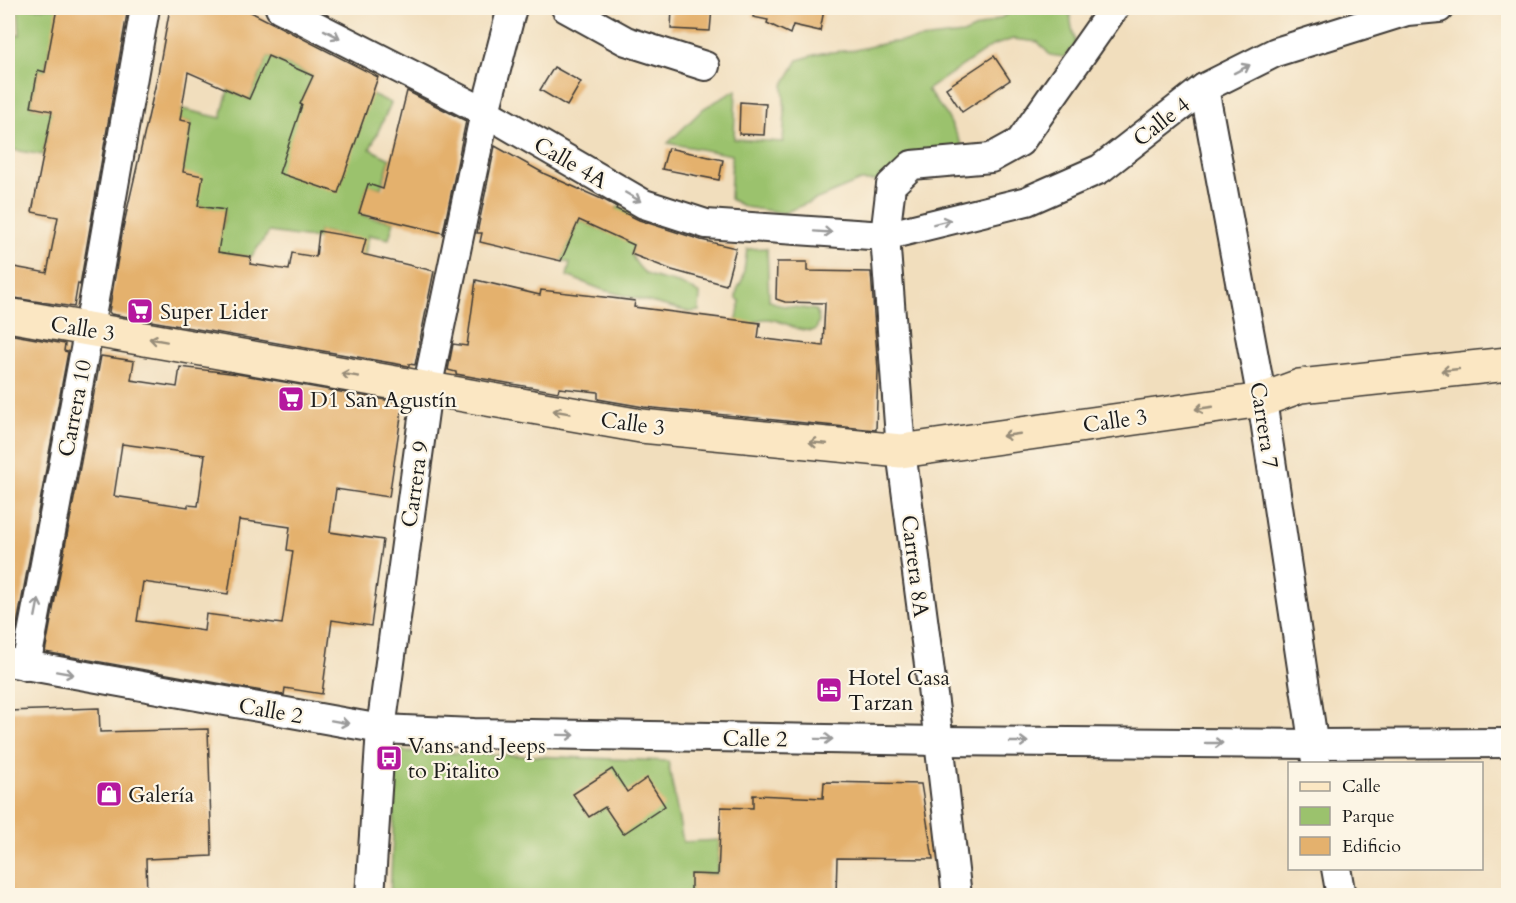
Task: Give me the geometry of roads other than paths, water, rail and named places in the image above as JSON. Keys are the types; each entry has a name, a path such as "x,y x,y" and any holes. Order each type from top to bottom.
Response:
{"main road":[{"name":"Calle 3","path":"8,315 641,426 901,451 1262,400 1300,386 1509,364"},
{"name":"Calle 3","path":"1262,400 1303,405 1509,386"}],"street":[{"name":"Carrera 10","path":"17,664 89,328 145,8"},
{"name":"Calle 4A","path":"280,8 485,112 644,204 706,224 885,236"},
{"name":"Carrera 9","path":"369,896 381,729 427,389 485,112 512,8"},
{"path":"566,8 626,41 705,66"},
{"path":"885,236 891,185 912,165 991,158 1020,142 1114,8"},
{"name":"Calle 4","path":"885,236 1027,201 1100,169 1204,88 1276,52 1407,11 1439,8"},
{"name":"Carrera 7","path":"1204,88 1262,400 1315,754"},
{"name":"Carrera 8A","path":"885,236 901,451 957,896"},
{"name":"Calle 2","path":"17,664 381,729 474,734 939,741 1315,754 1509,743"},
{"path":"1336,870 1341,896"}],"place":[{"name":"Super Lider","path":"140,311"},
{"name":"D1 San Agustín","path":"291,399"},
{"name":"Hotel Casa Tarzan","path":"829,690"},
{"name":"Vans and Jeeps to Pitalito","path":"389,758"},
{"name":"Galería","path":"109,794"}]}
